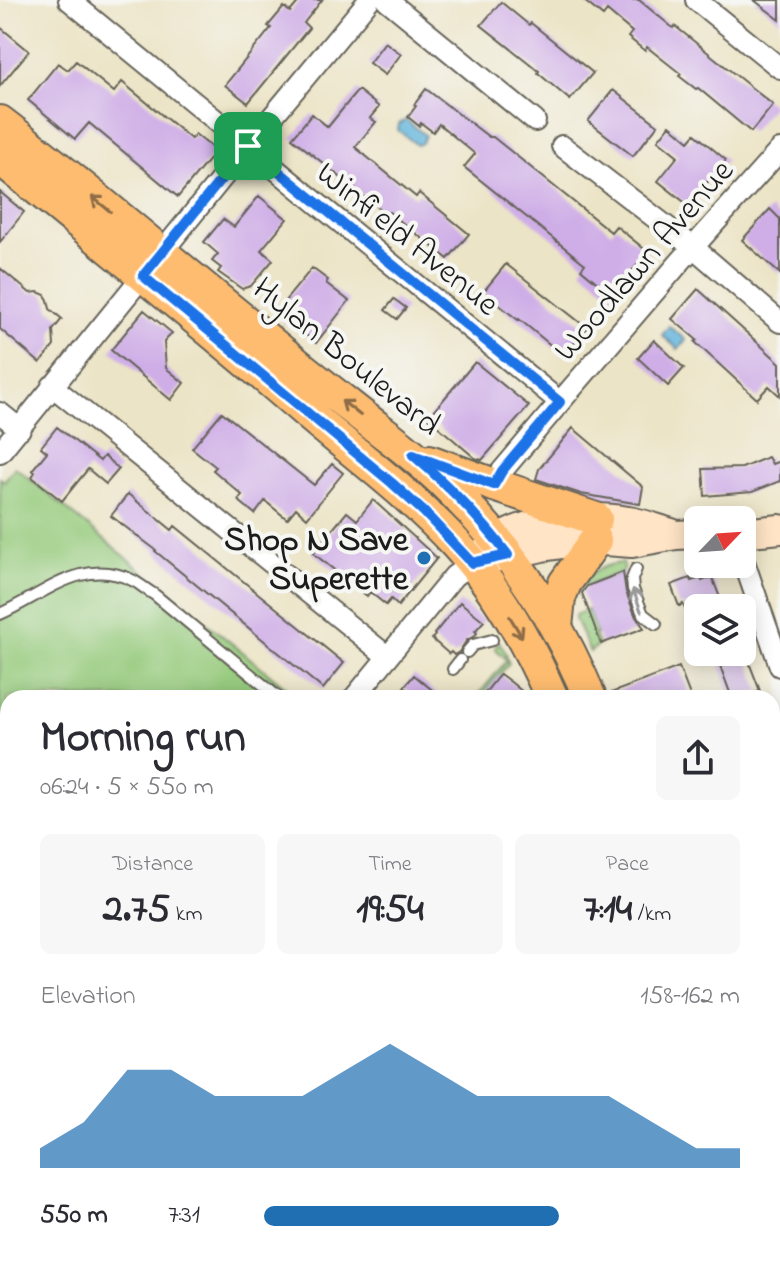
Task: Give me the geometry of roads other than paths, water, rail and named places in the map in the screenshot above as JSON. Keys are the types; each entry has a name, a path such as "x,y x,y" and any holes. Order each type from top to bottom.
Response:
{"main road":[{"name":"Hylan Boulevard","path":"0,122 432,520 472,563 519,632 548,690"},
{"name":"Hylan Boulevard","path":"0,158 319,382 413,455 458,496 503,548 556,627 587,690"},
{"path":"413,455 494,485 595,530 565,583 559,598 556,627"}],"street":[{"name":"Winfield Avenue","path":"69,0 560,402"},
{"path":"0,452 369,0"},
{"path":"387,0 535,121"},
{"path":"696,0 780,68"},
{"path":"562,146 693,247 780,322"},
{"name":"Woodlawn Avenue","path":"494,485 502,471 560,402 780,150"},
{"path":"52,386 388,657"},
{"path":"0,413 20,429"},
{"path":"361,690 454,576 503,548 512,532 562,520 595,530 630,521 684,533"},
{"path":"756,532 780,529"},
{"path":"750,578 780,666"}],"lane":[{"path":"636,569 632,579 633,589 643,614 656,624"},
{"path":"0,614 70,577 116,574 155,595 269,690"},
{"path":"460,660 473,645 492,640"}],"water":[{"path":"406,120 425,135 422,143 417,145 398,130 399,124"},
{"path":"669,326 686,340 678,349 662,335"}],"place":[{"name":"Shop N Save Superette","path":"424,558"}]}
